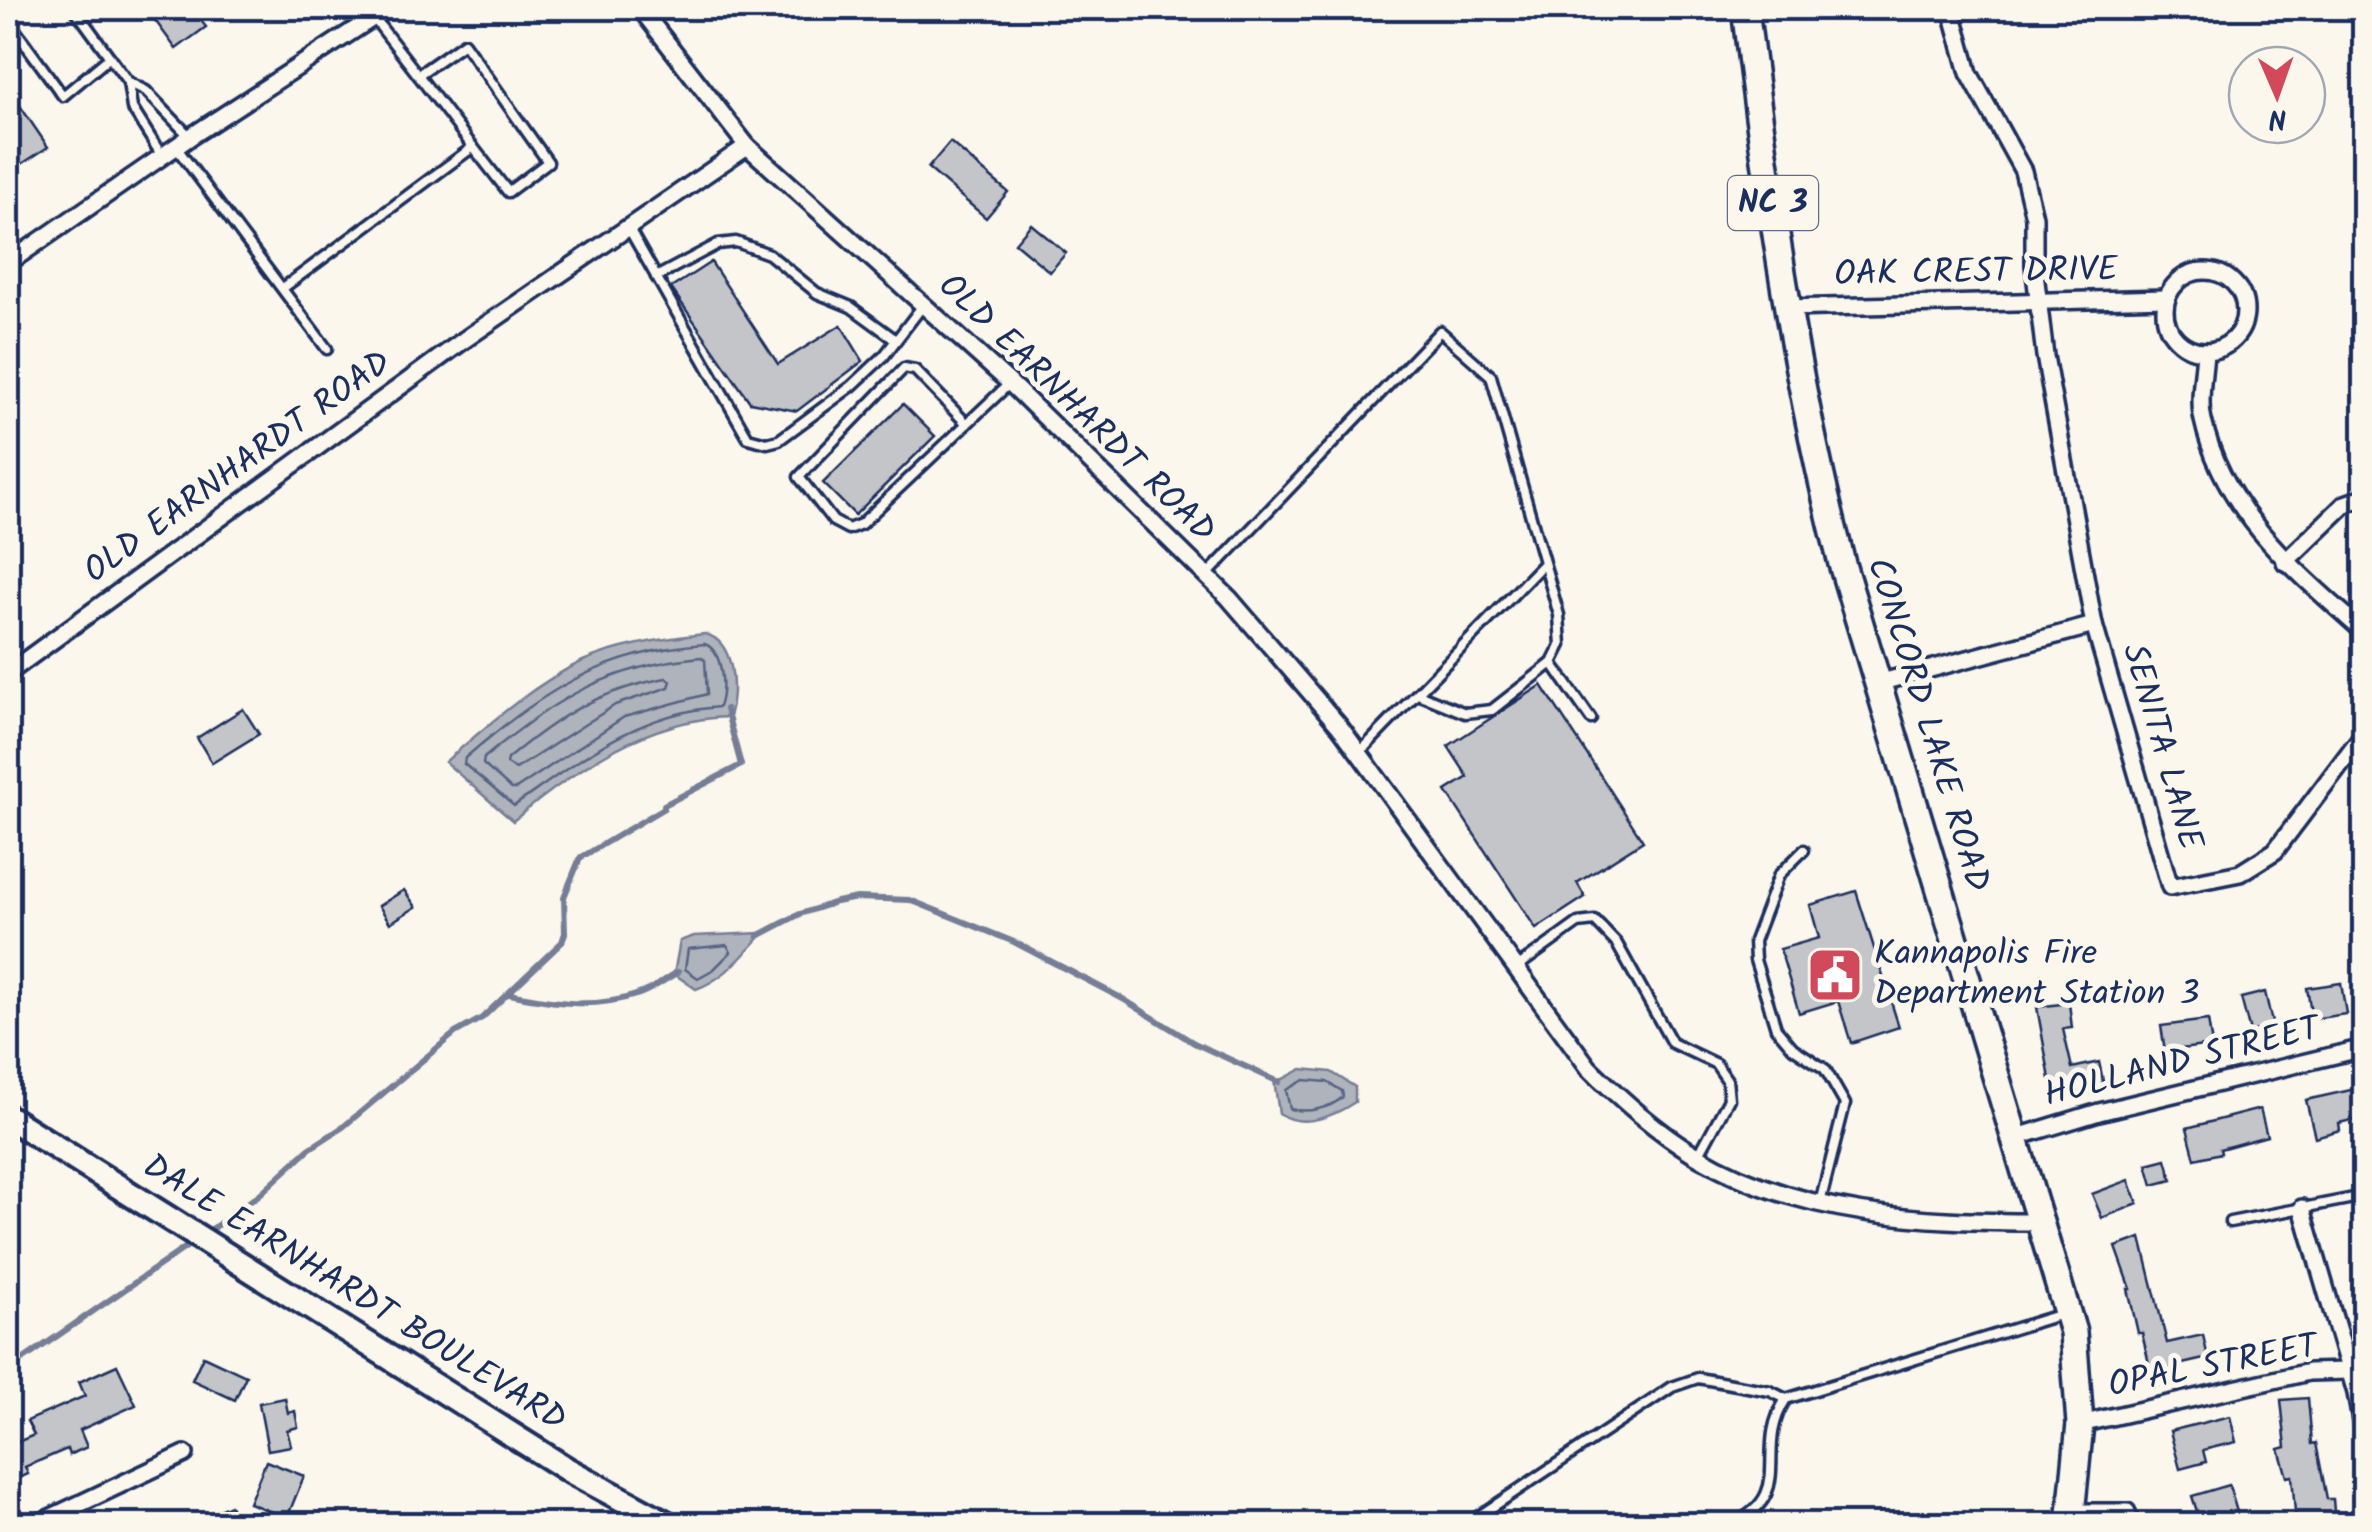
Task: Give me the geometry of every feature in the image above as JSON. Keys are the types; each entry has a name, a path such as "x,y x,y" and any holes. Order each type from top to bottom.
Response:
{"main road":[{"name":"CONCORD LAKE ROAD","path":"1745,8 1787,308 1820,481 2067,1313 2078,1374 2080,1424 2071,1518"},
{"name":"DALE EARNHARDT BOULEVARD","path":"8,1116 568,1470 668,1524"}],"street":[{"path":"8,263 370,13 388,8"},
{"path":"640,8 747,146"},
{"name":"SENITA LANE","path":"1951,8 1969,72 2023,172 2034,216 2045,356 2094,625 2170,887 2240,873 2276,851 2364,734"},
{"name":"OLD EARNHARDT ROAD","path":"8,673 464,340 747,146 1010,383 1206,576 1340,727 1589,1068 1638,1114 1698,1156 1778,1193 1820,1204 1909,1217 2040,1222"},
{"path":"2196,272 2220,274 2239,290 2244,302 2242,327 2226,346 2205,350 2185,346 2167,326 2166,298 2173,286 2196,272"},
{"name":"OAK CREST DRIVE","path":"1787,308 2166,298"},
{"path":"2205,350 2202,418 2230,491 2285,562 2364,632"},
{"path":"2285,562 2346,504 2364,497"},
{"path":"1878,682 2094,625"},
{"name":"HOLLAND STREET","path":"2014,1138 2099,1112 2364,1048"},
{"path":"2302,1208 2349,1372"},
{"name":"OPAL STREET","path":"2080,1424 2309,1372 2349,1372 2364,1438"},
{"path":"38,1524 185,1454"},
{"name":"CONCORD LAKE ROAD","path":"2071,1518 2127,1512 2131,1524"}],"lane":[{"path":"74,8 128,82 132,108 176,147"},
{"path":"370,13 508,192 548,162 464,43 418,75"},
{"path":"8,20 63,96 110,57"},
{"path":"128,82 146,91 176,147 327,349"},
{"path":"284,288 473,147"},
{"path":"628,227 748,438 754,442 779,440 852,386 924,304"},
{"path":"656,277 718,244 747,244 775,258 818,293 851,306 896,340"},
{"path":"1206,576 1440,330 1492,376 1559,616 1562,645 1552,663 1492,710 1465,713 1418,694"},
{"path":"968,424 915,370 904,368 799,477 833,521 848,529 860,524 968,424 1010,383"},
{"path":"1359,754 1543,564"},
{"path":"1552,663 1590,719"},
{"path":"1804,850 1779,875 1754,941 1776,1028 1793,1048 1825,1070 1845,1104 1820,1204"},
{"path":"1516,968 1578,924 1595,921 1608,934 1672,1043 1716,1064 1728,1080 1729,1100 1698,1156"},
{"path":"2230,1222 2364,1196"},
{"path":"1467,1524 1672,1387 1698,1378 1770,1391 1786,1398 2067,1313"},
{"path":"1733,1524 1751,1516 1764,1504 1771,1479 1771,1431 1786,1398"}],"water":[{"path":"705,634 715,638 728,656 733,681 729,717 669,727 614,750 513,821 445,762 528,694 583,661 643,643"},
{"path":"764,933 733,966 706,985 696,989 674,974 680,941 694,936"},
{"path":"1302,1069 1331,1072 1355,1087 1355,1102 1308,1121 1279,1113 1274,1080"}],"building":[{"path":"146,8 191,8 206,27 176,49"},
{"path":"8,88 48,147 8,173"},
{"path":"950,142 1008,192 986,218 928,168"},
{"path":"1031,224 1066,253 1050,272 1015,243"},
{"path":"711,262 778,364 841,325 863,361 797,411 750,402 671,288"},
{"path":"903,404 935,436 855,515 823,483"},
{"path":"1542,685 1643,841 1577,883 1585,897 1536,929 1446,791 1468,777 1448,746"},
{"path":"243,709 259,734 212,763 197,738"},
{"path":"404,890 416,907 390,923 379,906"},
{"name":"Kannapolis Fire Department Station 3","path":"1856,891 1899,1027 1851,1043 1838,1001 1799,1013 1780,949 1819,938 1810,905"},
{"path":"2341,983 2346,1014 2312,1019 2307,988"},
{"path":"2265,992 2273,1027 2250,1032 2241,998"},
{"path":"2069,1003 2072,1028 2063,1029 2072,1068 2099,1062 2105,1090 2054,1101 2037,1007"},
{"path":"2208,1020 2212,1045 2165,1051 2161,1026"},
{"path":"2364,1087 2364,1117 2339,1123 2340,1130 2315,1137 2306,1100"},
{"path":"2260,1109 2267,1136 2195,1159 2187,1128"},
{"path":"2166,1159 2172,1180 2153,1185 2147,1164"},
{"path":"2129,1180 2138,1204 2102,1218 2092,1194"},
{"path":"2141,1238 2167,1343 2203,1335 2208,1358 2178,1365 2181,1380 2154,1386 2142,1333 2138,1333 2131,1289 2116,1247"},
{"path":"203,1356 246,1376 235,1400 192,1380"},
{"path":"117,1365 136,1405 80,1430 87,1447 69,1455 67,1449 25,1467 28,1474 8,1483 8,1446 34,1435 27,1421 85,1396 79,1382"},
{"path":"285,1398 288,1413 295,1411 298,1427 287,1430 291,1446 268,1450 259,1403"},
{"path":"2308,1398 2312,1444 2316,1443 2327,1499 2333,1499 2335,1524 2296,1524 2292,1476 2287,1477 2279,1449 2286,1447 2281,1400"},
{"path":"2230,1416 2236,1442 2203,1450 2206,1462 2180,1469 2170,1431"},
{"path":"266,1461 304,1476 287,1518 249,1503"},
{"path":"2229,1485 2237,1512 2226,1516 2229,1524 2201,1524 2192,1496"},
{"path":"230,1505 240,1524 220,1524 214,1512"}],"waterway":[{"path":"205,1234 260,1194 309,1149 343,1127 455,1033 482,1018 562,942 564,897 580,858 664,805 741,765 726,709"},
{"path":"758,936 800,914 836,902 857,898 910,900 1014,942 1123,999 1194,1043 1279,1082"},
{"path":"510,994 558,1002 605,1002 642,993 678,972"},
{"path":"8,1370 195,1241"}],"place":[{"name":"Kannapolis Fire Department Station 3","path":"1835,975"}]}
